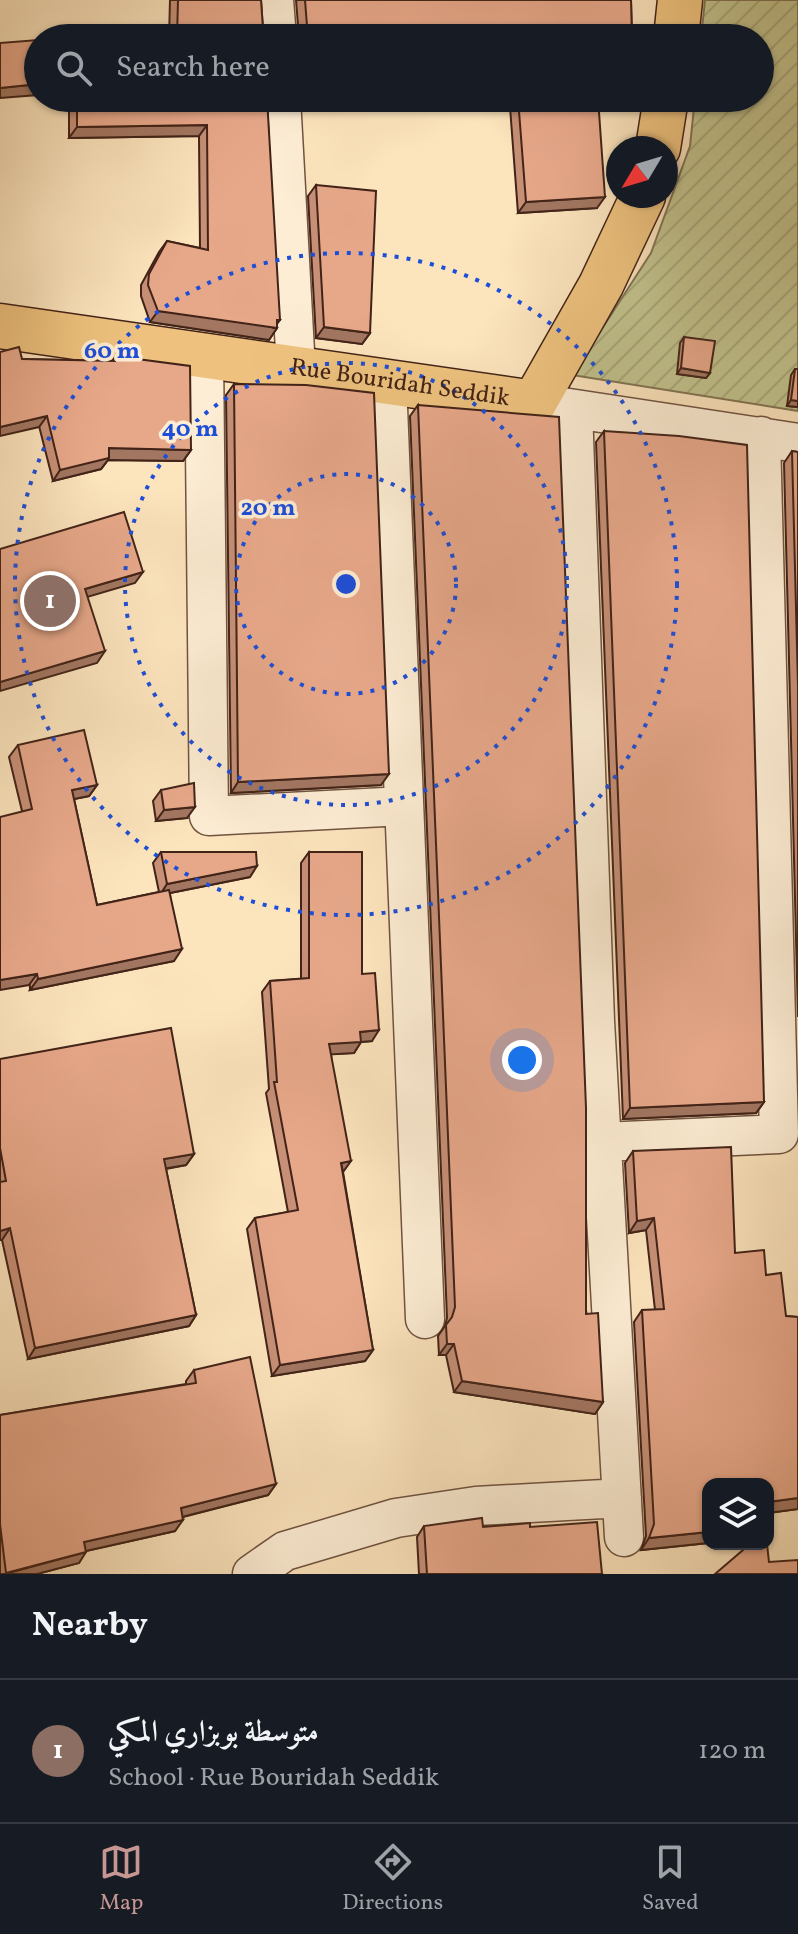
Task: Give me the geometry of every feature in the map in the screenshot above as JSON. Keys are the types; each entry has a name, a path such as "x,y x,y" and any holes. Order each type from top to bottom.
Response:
{"main road":[{"path":"677,24 680,0"},
{"path":"660,136 664,112"},
{"path":"554,406 601,285 637,208"},
{"name":"Rue Bouridah Seddik","path":"0,326 554,406"}],"street":[{"path":"274,0 276,24"},
{"path":"282,112 296,369"},
{"path":"204,355 209,816 404,806"},
{"path":"387,382 425,1319"},
{"path":"554,406 595,1021 624,1537"},
{"name":"Rue Bouridah Seddik","path":"554,406 798,443"},
{"path":"602,1142 779,1134 761,436"},
{"path":"252,1574 285,1551 396,1518 476,1506 622,1498"}],"green space":[{"path":"705,0 798,0 798,411 572,375 651,253 667,208 678,208 678,179 690,146 694,112 774,112 774,24 702,24"}],"building":[{"path":"178,0 261,0 263,24 177,24"},
{"path":"305,0 631,0 632,24 307,24"},
{"path":"24,41 24,85 0,88 0,43"},
{"path":"77,112 268,112 280,320 277,320 277,328 158,311 148,285 149,274 167,241 208,250 207,125 77,127"},
{"path":"519,112 599,112 605,197 526,202"},
{"path":"316,185 376,191 370,333 324,327"},
{"path":"684,337 715,341 710,373 681,368"},
{"path":"19,347 22,359 115,361 115,357 122,357 190,366 191,450 109,448 109,458 60,470 47,416 0,427 0,352"},
{"path":"795,369 798,369 798,401 791,400"},
{"path":"234,384 306,385 374,393 389,774 238,782"},
{"path":"418,405 559,417 586,1108 586,1314 598,1313 603,1402 462,1381 454,1344 447,1344 446,1325 455,1307"},
{"path":"604,431 747,445 764,1102 630,1108"},
{"path":"792,451 798,452 798,686"},
{"path":"124,512 143,572 85,589 105,651 0,682 0,549"},
{"path":"84,730 97,785 72,790 97,905 169,890 182,949 38,979 37,974 0,980 0,817 32,809 18,745"},
{"path":"194,783 195,807 164,810 161,790"},
{"path":"161,852 256,852 257,866 167,884"},
{"path":"309,852 362,852 362,974 375,973 379,1030 360,1032 361,1042 329,1044 351,1161 341,1163 373,1350 280,1365 255,1218 298,1210 274,1082 277,1082 270,981 309,978"},
{"path":"171,1028 194,1154 164,1159 196,1315 35,1348 10,1228 0,1231 0,1182 6,1181 0,1148 0,1059"},
{"path":"731,1147 735,1253 764,1250 766,1275 781,1273 786,1316 798,1317 798,1498 774,1501 774,1478 702,1478 702,1533 649,1538 654,1524 642,1310 664,1309 654,1218 637,1221 633,1151"},
{"path":"250,1357 276,1484 181,1508 183,1520 84,1542 86,1552 6,1573 0,1524 0,1415 196,1383 194,1370"},
{"path":"482,1518 483,1527 597,1522 602,1574 427,1574 424,1526"},
{"path":"743,1550 768,1550 769,1562 798,1560 798,1574 715,1574"}],"place":[{"name":"متوسطة بوبزاري المكي","path":"50,601"}]}
